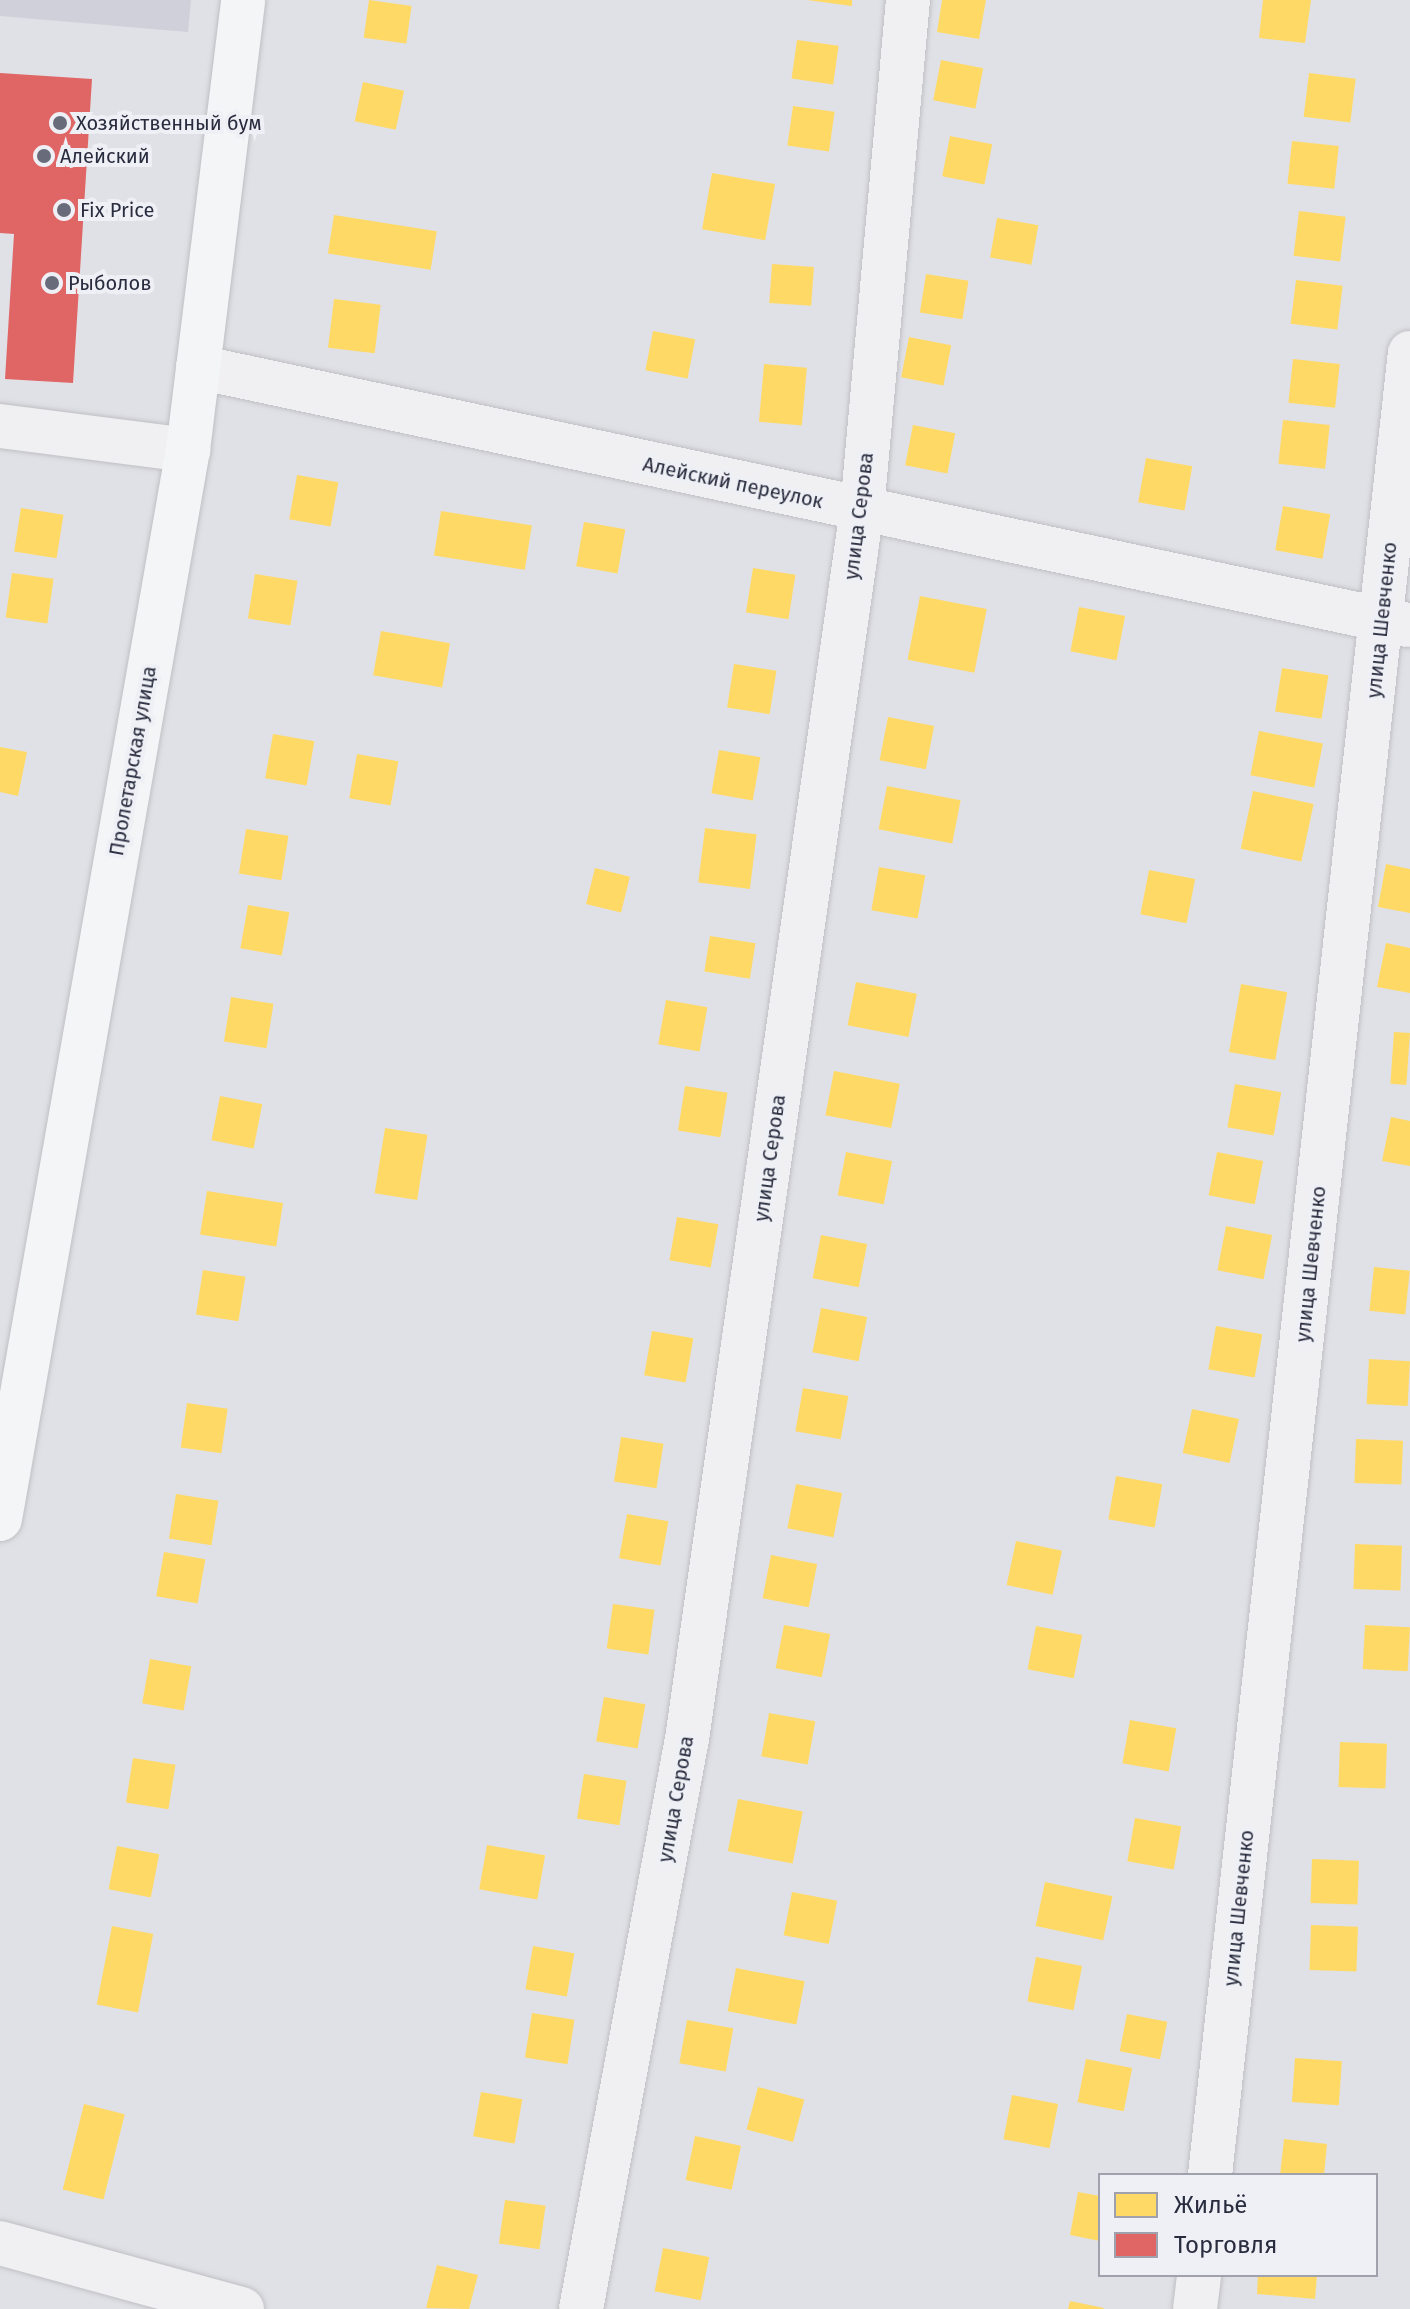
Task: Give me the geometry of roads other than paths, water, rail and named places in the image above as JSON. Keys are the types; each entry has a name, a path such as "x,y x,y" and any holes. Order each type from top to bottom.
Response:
{"main road":[{"name":"Пролетарская улица","path":"0,1519 188,450 243,0"}],"street":[{"name":"улица Серова","path":"581,2309 687,1739 862,510 908,0"},
{"name":"улица Шевченко","path":"1210,2173 1396,622 1410,353"},
{"name":"Алейский переулок","path":"198,367 1396,622"},
{"path":"0,426 188,450"},
{"path":"0,2243 242,2309"},
{"path":"1195,2309 1199,2277"}],"place":[{"name":"Хозяйственный бум","path":"60,123"},
{"name":"Алейский","path":"44,156"},
{"name":"Fix Price","path":"64,210"},
{"name":"Рыболов","path":"52,283"}]}
